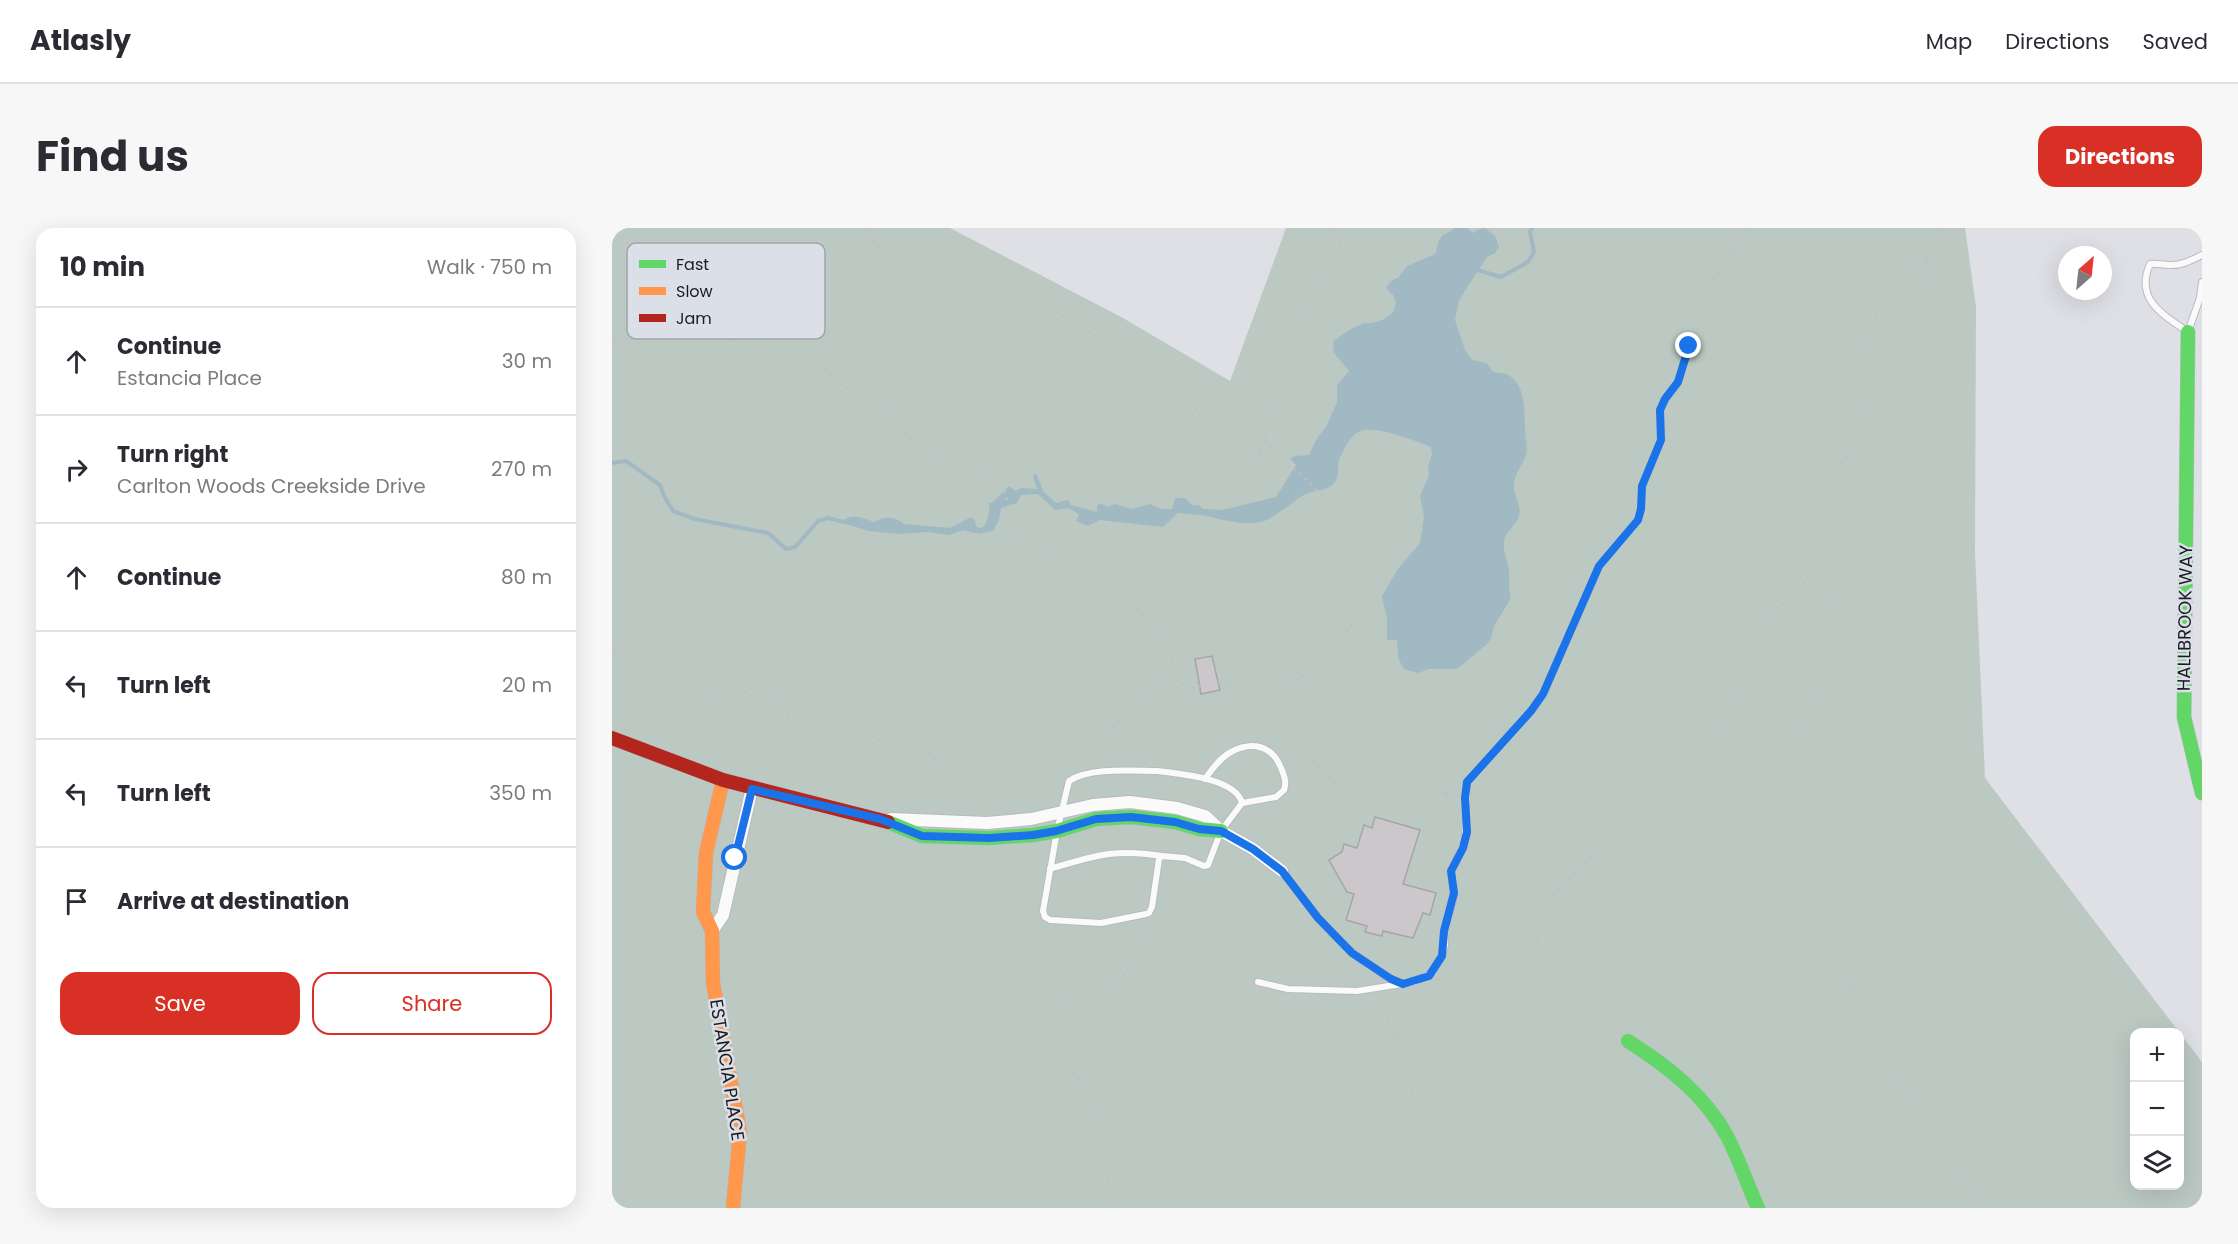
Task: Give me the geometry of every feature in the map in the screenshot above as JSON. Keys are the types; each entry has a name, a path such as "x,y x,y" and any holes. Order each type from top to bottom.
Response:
{"street":[{"name":"HALLBROOK WAY","path":"2188,332 2184,717 2202,793"},
{"path":"612,738 723,780 880,819 922,836 989,838 1033,835 1096,819 1131,817 1175,822 1199,829 1221,831"},
{"name":"ESTANCIA PLACE","path":"723,780 706,859 703,912 712,931 713,983 740,1132 733,1208"},
{"name":"ESTANCIA PLACE","path":"712,931 723,915 752,789"},
{"path":"880,819 987,823 1031,819 1093,805 1130,802 1177,808 1205,816 1221,831 1253,849 1282,871"},
{"path":"1628,1041 1664,1064 1709,1110 1726,1135 1758,1208"}],"lane":[{"path":"2202,255 2183,264 2150,264 2146,272 2145,288 2156,309 2188,332 2200,298 2202,282"},
{"path":"1050,869 1105,853 1137,851 1185,858 1204,866 1208,865 1221,831 1242,803 1276,797 1286,785 1276,756 1270,750 1258,747 1230,752 1204,779"},
{"path":"1162,856 1159,859 1149,913 1101,923 1050,920 1045,917 1043,911 1060,813 1069,781 1077,776 1095,772 1158,771 1212,780 1230,789 1240,797 1242,803"},
{"path":"1258,982 1288,989 1325,991 1376,988 1403,984 1429,976 1442,956 1444,931 1454,893 1451,871 1465,841 1467,782"},
{"path":"1282,871 1336,938 1374,968 1403,984"}],"path":[{"path":"865,228 884,255 896,262 946,263 986,274 1046,303 1073,325 1122,347 1150,373 1180,389 1189,398 1214,438 1229,454 1235,457 1259,451 1278,459 1305,478 1323,496 1346,540 1363,608 1347,631 1330,664 1296,678 1268,685 1218,682"},
{"path":"1259,451 1273,418 1277,393 1287,370 1288,337 1291,328 1309,312 1321,280 1338,265 1341,256 1341,243 1333,228"},
{"path":"1296,678 1304,695 1308,744 1313,758 1335,781 1351,788 1390,788 1446,794 1467,782 1525,718 1543,694 1599,566 1638,520 1642,486 1661,440 1660,410 1678,382 1689,346 1701,322 1712,281 1745,228"},
{"path":"1429,976 1451,986 1488,993 1504,992 1527,982 1534,975 1537,963 1537,937 1540,921 1556,891 1583,864 1650,810 1672,775 1695,759 1721,730 1744,690 1752,635 1761,621 1798,592 1829,540 1839,468 1842,461 1851,453 1863,447 1867,426 1855,376 1873,327 1888,275 1902,266 1927,257 1937,243 1939,228"},
{"path":"1927,257 1935,305 1932,318 1919,334 1915,346 1918,355 1941,373 1946,381 1943,387 1919,397 1911,407 1897,456 1870,505 1868,532 1838,591 1817,705 1796,741 1789,764 1799,794 1802,813 1800,826 1807,851 1808,912 1816,946 1823,963 1829,971 1854,991 1870,1010 1883,1030 1890,1060 1937,1148 1976,1190 1984,1208"},
{"path":"612,343 629,339"},
{"path":"612,651 653,671 686,672 716,705 757,686 765,686 771,690 789,717 797,722 827,720 854,728 896,747 922,750 942,761 950,761 968,753 987,749 1031,745 1058,725 1085,729 1110,727 1138,707 1166,676 1173,659 1172,641 1097,578 1031,547 1018,537 1004,490 993,475 978,463 920,447 906,435 886,406 840,384 820,365 799,357 765,353 729,339"},
{"path":"1265,438 1278,459"},
{"path":"1166,676 1191,688 1200,686"},
{"path":"1191,688 1195,699 1203,701 1224,697 1227,681"},
{"path":"1115,1208 1107,1169 1105,1140 1095,1111 1086,1090 1057,1046 1059,1000 1063,993 1102,990 1115,984 1122,979 1127,970 1130,953 1138,941 1146,935 1166,929 1190,928 1215,933 1235,951 1244,968 1258,982"},
{"path":"1376,988 1382,1010 1406,1052 1416,1113 1424,1126 1450,1142 1455,1150 1447,1208"}],"shaded area":[{"path":"612,228 950,228 1123,318 1230,381 1286,228 1965,228 1976,307 1975,553 1985,778 2176,1028 2130,1028 2130,1190 2184,1190 2184,1038 2202,1062 2202,1208 612,1208"}],"water":[{"path":"1455,228 1467,228 1473,233 1485,228 1495,236 1499,247 1495,253 1487,257 1459,300 1455,320 1465,350 1472,360 1487,363 1493,372 1506,374 1513,378 1521,390 1527,449 1514,485 1519,516 1504,543 1511,598 1494,626 1488,643 1457,669 1429,669 1418,673 1404,669 1398,658 1397,640 1387,640 1387,618 1382,596 1397,570 1420,543 1424,517 1420,496 1429,475 1428,466 1432,455 1431,447 1386,432 1368,430 1357,433 1338,462 1337,478 1331,486 1306,494 1268,520 1256,523 1240,523 1178,513 1163,527 1100,520 1088,526 1076,521 1079,514 1068,508 1055,510 1038,494 1021,495 1017,503 1001,508 999,520 993,531 979,534 963,530 949,535 927,532 901,534 869,531 840,522 853,517 861,517 874,522 890,518 897,519 904,524 950,528 971,517 975,520 976,527 982,528 988,516 989,503 992,503 1009,486 1016,491 1021,488 1037,489 1033,477 1035,473 1043,491 1056,503 1068,500 1071,505 1097,512 1097,506 1100,503 1107,507 1115,504 1131,509 1150,504 1161,509 1172,509 1175,498 1185,498 1193,506 1199,505 1203,509 1222,510 1276,497 1296,465 1290,459 1295,456 1309,455 1327,425 1337,402 1337,385 1349,371 1334,353 1333,342 1358,326 1380,321 1389,316 1396,304 1394,296 1386,288 1389,284 1398,278 1407,266 1433,255 1442,236"}],"building":[{"path":"1212,656 1220,690 1201,694 1195,659"},
{"path":"1375,817 1420,830 1403,884 1436,893 1430,915 1423,913 1413,938 1383,931 1382,936 1365,932 1367,926 1346,920 1354,894 1347,892 1329,860 1342,852 1344,844 1357,848 1364,825 1372,828"}],"waterway":[{"path":"1474,269 1501,277 1528,262 1534,252 1530,232 1532,228"},
{"path":"612,463 626,461 660,485 673,511 695,519 768,533 786,549 795,547 818,521 828,518 844,522"}],"traffic: fast":[{"path":"2188,332 2184,717 2202,793"},
{"path":"888,822 922,836 989,838 1033,835 1057,831 1096,819 1131,817 1175,822 1199,829 1221,831"},
{"path":"1628,1041 1657,1060 1684,1082 1718,1121 1727,1136 1758,1208"}],"traffic: slow":[{"path":"723,780 706,853 703,912 712,931 713,983 740,1132 733,1208"}],"traffic: jam":[{"path":"612,738 723,780 888,822"}],"route":[{"path":"735,858 752,789 880,819 922,836 989,838 1033,835 1096,819 1131,817 1175,822 1199,829 1221,831 1253,849 1282,871 1336,938 1352,953 1391,979 1403,984 1429,976 1438,965 1445,945 1444,931 1454,893 1451,871 1463,848 1467,832 1465,806 1467,782 1531,711 1543,694 1599,566 1638,520 1642,486 1661,440 1660,410 1678,382 1689,346"}]}
